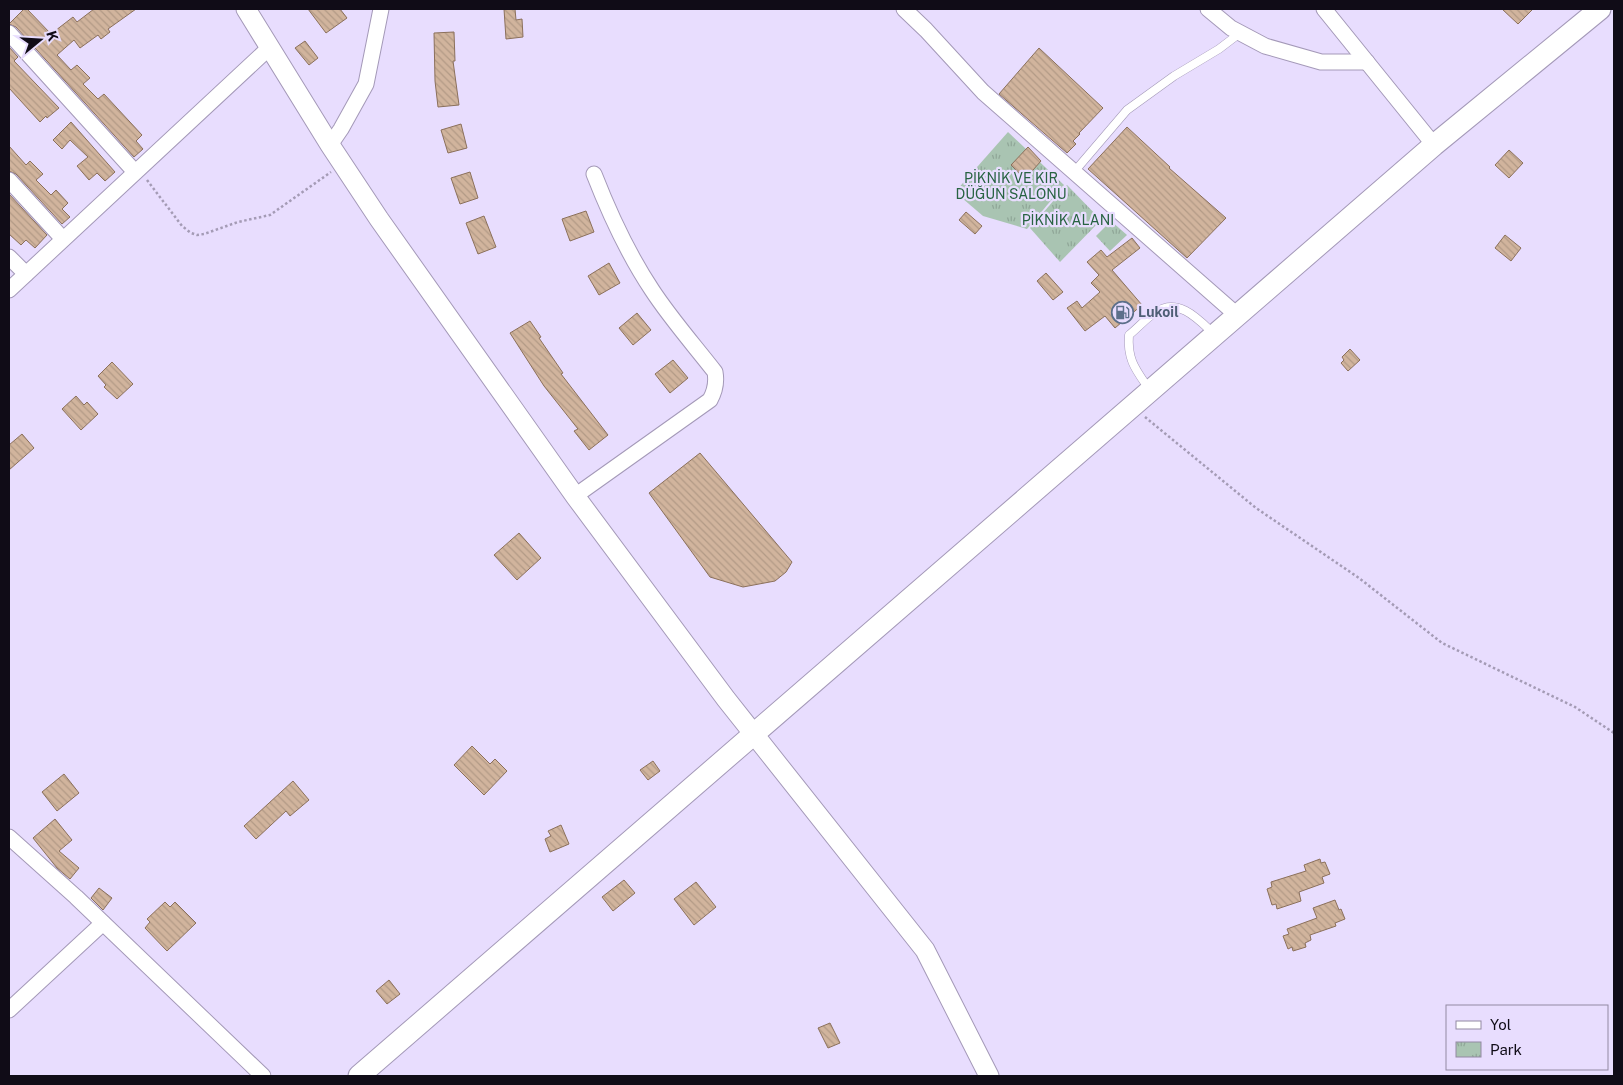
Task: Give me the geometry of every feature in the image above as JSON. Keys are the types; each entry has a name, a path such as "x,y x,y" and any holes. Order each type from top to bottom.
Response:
{"main road":[{"path":"359,1076 1434,145 1600,9"}],"street":[{"path":"246,9 330,145 379,219 575,496 754,735 925,950 989,1076"},
{"path":"330,145 366,84 382,9"},
{"path":"904,9 983,92 1238,316"},
{"path":"1208,9 1231,28 1265,46 1320,62 1368,62"},
{"path":"1324,9 1434,145"},
{"path":"9,34 137,171"},
{"path":"9,290 270,47"},
{"path":"575,496 710,400 716,386 715,372 672,319 634,261 609,211 594,174"},
{"path":"9,180 63,239"},
{"path":"9,257 26,274"},
{"path":"9,838 103,923 263,1076"},
{"path":"9,1010 103,923"}],"lane":[{"path":"1074,172 1127,110 1174,76 1219,49 1240,33"},
{"path":"1151,391 1130,359 1129,335 1156,312 1171,308 1185,310 1192,314 1216,335"}],"path":[{"path":"137,171 182,226 197,235 238,222 270,216 342,163"},
{"path":"1133,407 1261,512 1359,578 1442,643 1575,706 1614,733"}],"green space":[{"name":"PİKNİK VE KIR DÜĞUN SALONU","path":"1008,132 1064,185 1027,229 983,216 955,192"},
{"name":"PİKNİK ALANI","path":"1067,185 1101,220 1060,262 1030,228"},
{"path":"1111,221 1127,235 1110,251 1096,236"}],"building":[{"path":"24,9 27,9 51,34 73,17 77,22 94,9 136,9 108,29 110,32 101,39 98,35 80,48 74,40 57,55 71,70 77,65 90,78 83,84 98,99 104,94 142,135 136,141 143,149 134,157 16,27 9,24"},
{"path":"308,9 340,9 347,18 326,33"},
{"path":"504,9 515,9 516,20 522,19 523,37 506,39"},
{"path":"1502,9 1533,9 1518,24"},
{"path":"454,32 455,61 453,61 459,105 438,107 435,81 434,33"},
{"path":"305,41 318,58 309,65 295,48"},
{"path":"9,47 18,57 14,61 59,108 40,122 9,88"},
{"path":"1039,48 1103,108 1079,133 1073,141 1076,144 1067,153 999,94"},
{"path":"71,122 115,172 105,181 97,173 89,180 77,166 88,157 70,140 62,149 53,140"},
{"path":"461,124 467,148 448,153 441,130"},
{"path":"1127,127 1169,168 1226,218 1187,258 1088,169"},
{"path":"9,146 26,165 30,161 43,174 36,180 51,195 56,190 68,203 62,209 70,217 62,224 16,174 9,171"},
{"path":"1028,147 1041,161 1025,179 1011,165"},
{"path":"1509,150 1523,163 1509,178 1495,165"},
{"path":"470,172 478,198 460,204 451,178"},
{"path":"9,194 47,235 35,248 26,240 21,245 9,234"},
{"path":"586,211 594,232 570,241 562,219"},
{"path":"966,212 982,226 975,234 959,220"},
{"path":"484,216 496,247 478,254 466,223"},
{"path":"1505,235 1521,248 1511,261 1495,248"},
{"path":"1132,238 1140,248 1112,270 1142,305 1115,328 1105,316 1085,331 1067,308 1077,301 1082,308 1100,292 1091,283 1099,275 1087,262 1101,250 1107,257"},
{"path":"609,263 620,283 599,295 588,276"},
{"path":"1046,273 1063,292 1053,300 1037,281"},
{"path":"637,313 651,330 633,345 619,328"},
{"path":"530,321 541,337 539,338 563,373 561,374 608,435 589,450 574,431 578,429 544,386 510,333"},
{"path":"1350,349 1360,360 1348,371 1341,363 1344,360 1342,357"},
{"path":"673,360 688,378 670,393 655,374"},
{"path":"112,362 133,384 117,399 104,387 106,385 98,376"},
{"path":"76,396 84,405 87,402 98,414 81,430 62,409"},
{"path":"22,434 34,448 9,470 9,445"},
{"path":"700,453 792,562 786,572 775,581 743,587 710,577 649,493"},
{"path":"519,533 541,558 517,580 494,555"},
{"path":"472,746 490,764 495,759 507,771 484,795 454,765"},
{"path":"653,761 660,771 648,780 640,770"},
{"path":"64,774 79,793 57,811 42,792"},
{"path":"293,781 309,800 290,816 286,811 256,839 244,826"},
{"path":"55,819 72,840 59,851 79,868 70,879 57,868 33,838"},
{"path":"561,825 569,844 550,852 545,839 551,836 548,831"},
{"path":"1320,859 1321,863 1325,862 1330,874 1322,877 1324,883 1299,892 1301,901 1277,909 1276,904 1272,905 1267,889 1272,887 1271,882 1306,871 1304,865"},
{"path":"624,880 635,893 613,911 602,897"},
{"path":"696,882 716,907 694,925 674,899"},
{"path":"99,888 112,898 103,910 91,898"},
{"path":"1335,900 1345,919 1335,923 1336,926 1310,935 1311,940 1305,943 1306,947 1293,951 1292,947 1288,949 1283,936 1289,934 1287,929 1317,918 1313,908"},
{"path":"165,902 170,907 175,902 196,923 167,951 145,928 150,922 147,919"},
{"path":"389,980 400,994 387,1004 376,991"},
{"path":"830,1023 840,1043 828,1048 818,1028"}],"place":[{"name":"Lukoil","path":"1122,312"}]}
